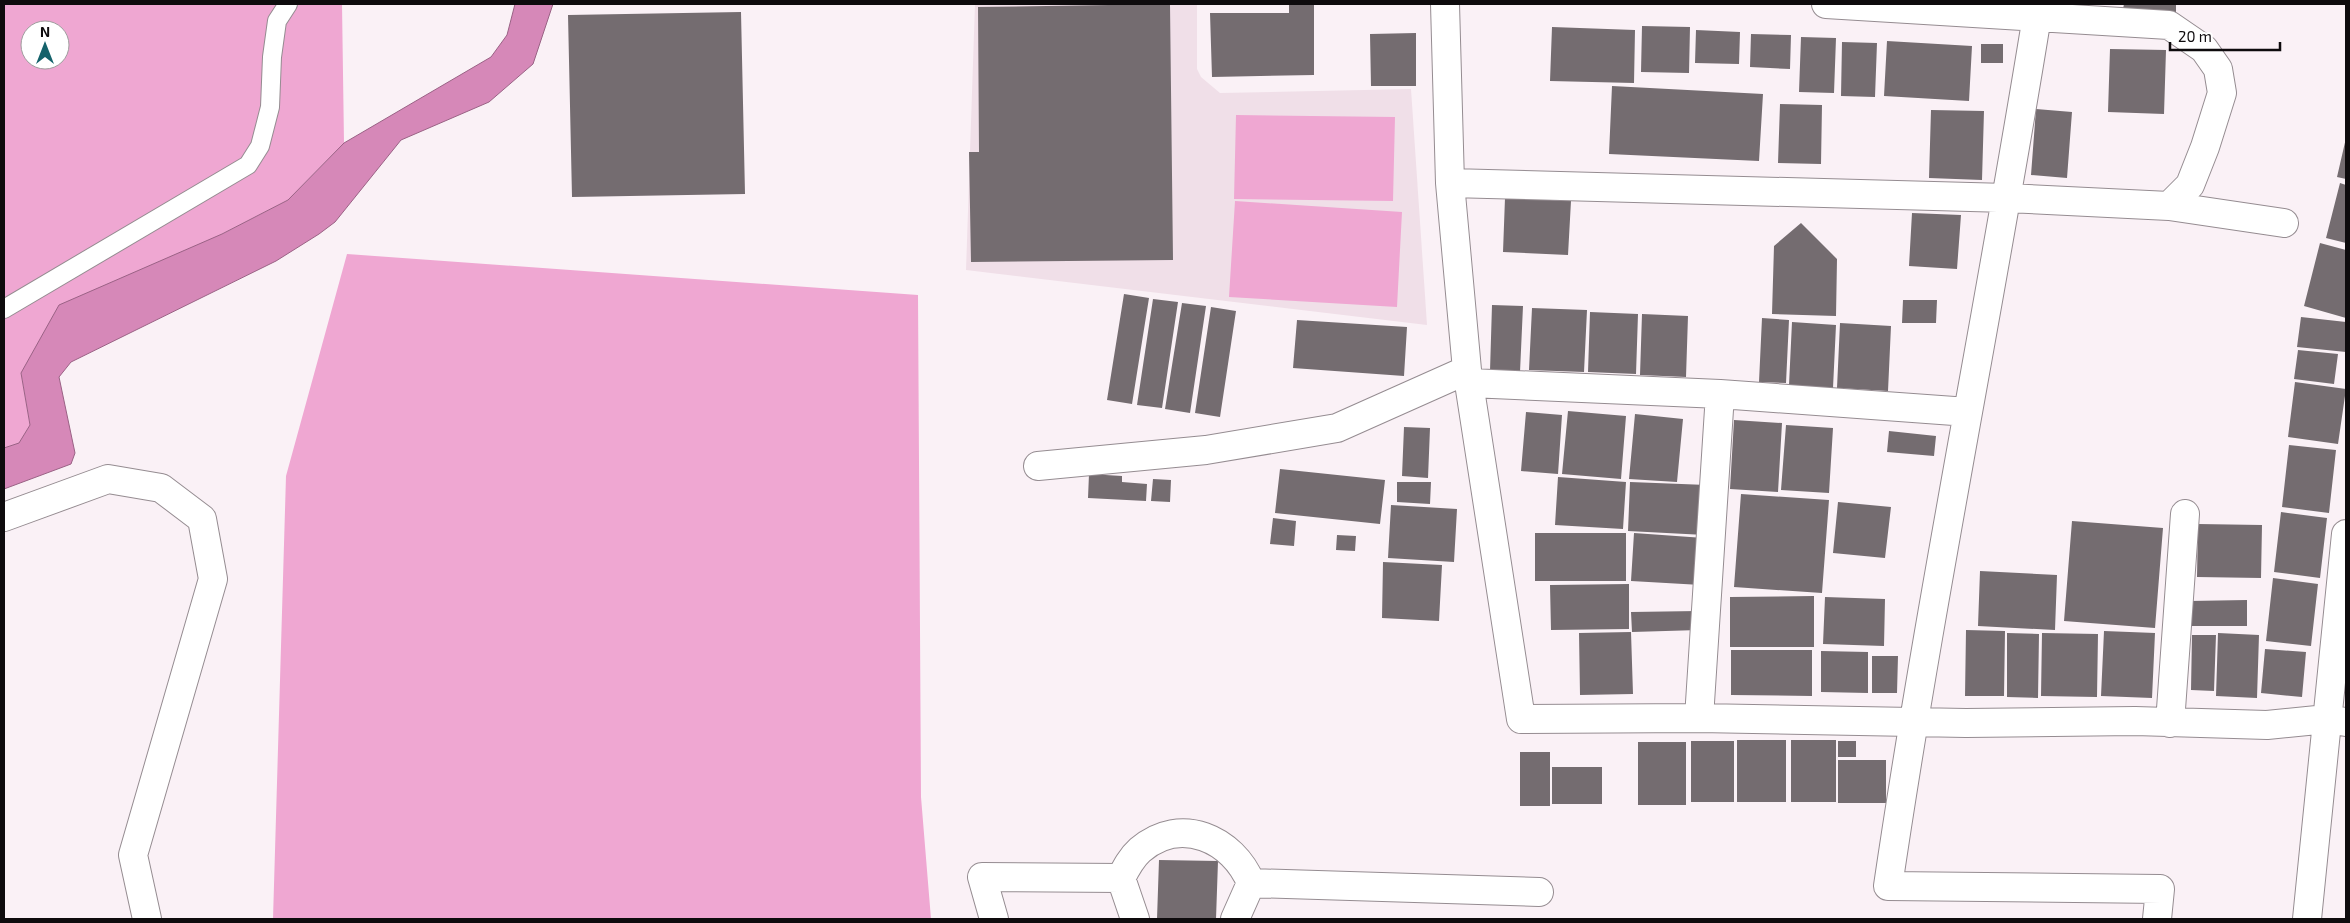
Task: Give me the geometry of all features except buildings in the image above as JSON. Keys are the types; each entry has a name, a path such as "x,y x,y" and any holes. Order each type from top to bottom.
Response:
{"street":[{"path":"1445,4 1450,183 1469,376 1522,719 1699,718 2267,725 2337,720"},
{"path":"1826,4 2169,25 2204,49 2218,69 2222,93 2205,147 2190,184 2169,206"},
{"path":"2037,16 2007,198 1912,721 1888,886 2160,889 2157,919"},
{"path":"1450,183 2007,198 2169,206 2284,223"},
{"path":"1038,466 1206,450 1337,428 1469,376 1968,412"},
{"path":"1699,718 1720,394"},
{"path":"4,517 108,479 161,488 202,519 214,579 133,855 147,919"},
{"path":"2170,723 2185,514"},
{"path":"2307,919 2337,720 2346,534"},
{"path":"1120,878 1129,863 1141,849 1156,840 1173,835 1191,834 1222,844 1245,868 1251,883 1236,919"},
{"path":"994,919 982,877 1120,878"},
{"path":"1120,878 1135,919"},
{"path":"1251,883 1539,892"}],"lane":[{"path":"4,309 248,165 260,146 270,108 272,57 276,21 288,4"}],"shaded area":[{"path":"4,4 342,4 344,143 288,200 222,234 21,373 30,425 19,444 4,448"},
{"path":"515,4 553,4 533,64 489,102 401,140 335,222 319,234 276,261 71,362 59,377 75,453 71,464 4,489 4,448 19,443 30,425 21,373 59,305 222,234 288,200 344,143 491,57 507,35"},
{"path":"975,4 1197,4 1197,69 1201,77 1220,93 1411,89 1427,325 966,270"},
{"path":"1236,115 1395,117 1393,201 1234,199"},
{"path":"1235,201 1402,212 1397,307 1229,297"},
{"path":"347,254 918,295 921,797 931,919 273,919 286,476"}]}
